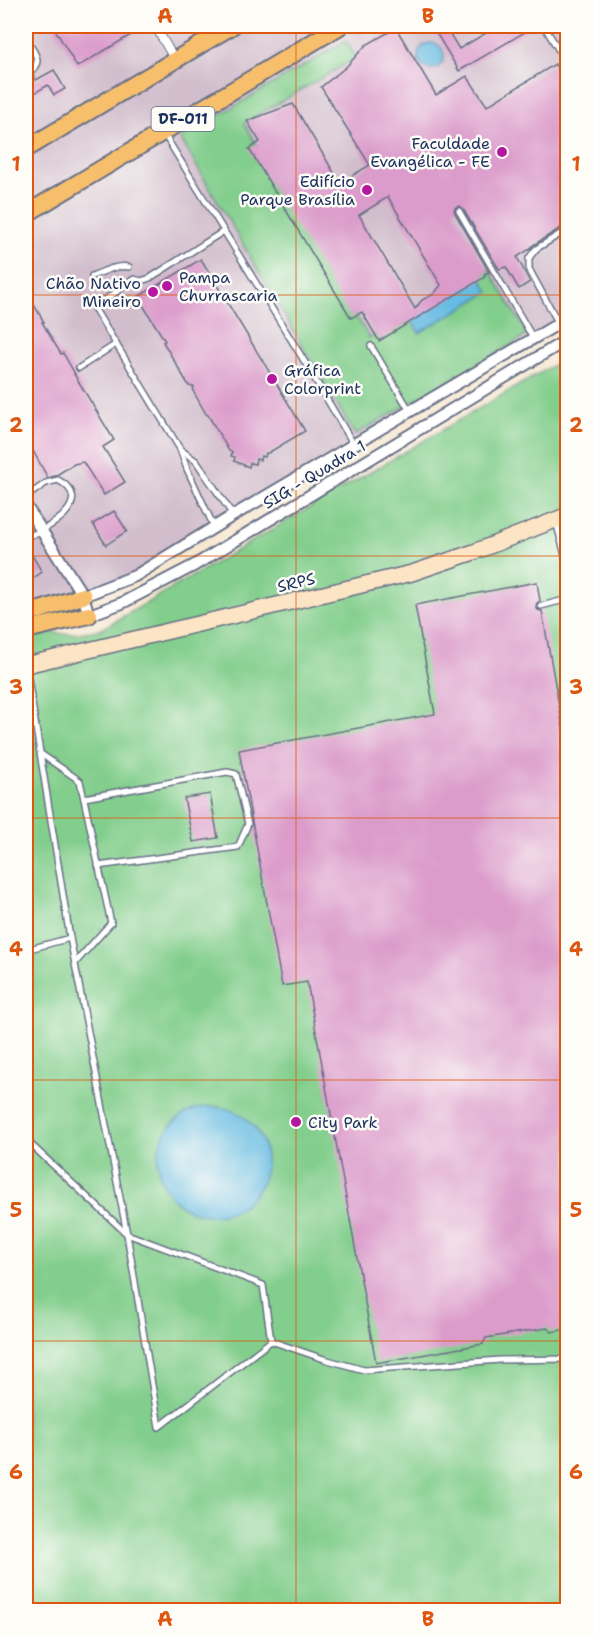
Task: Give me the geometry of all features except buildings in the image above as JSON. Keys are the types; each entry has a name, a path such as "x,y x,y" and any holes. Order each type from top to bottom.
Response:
{"main road":[{"path":"26,149 231,26"},
{"name":"DF-011","path":"26,214 340,26"},
{"name":"SRPS","path":"26,665 412,573 474,552 562,517"},
{"path":"26,612 40,610 82,596"},
{"path":"26,630 89,615"}],"street":[{"path":"155,26 175,60"},
{"name":"SIG - Quadra 1","path":"82,596 135,576 563,321"},
{"name":"SIG - Quadra 1","path":"89,615 122,603 195,565 567,339"},
{"path":"26,506 82,596 89,615"}],"lane":[{"path":"544,26 567,64"},
{"path":"26,39 37,58 34,69 26,75"},
{"path":"163,132 354,445"},
{"path":"459,211 532,338"},
{"path":"563,321 530,270 529,258 536,249 567,229"},
{"path":"214,527 180,449 92,306 134,279 141,281 150,278 224,231"},
{"path":"92,276 115,267 129,267"},
{"path":"79,368 116,344"},
{"path":"371,346 410,411"},
{"path":"180,449 196,461 234,515"},
{"path":"26,497 53,480 58,480 65,484 72,498 70,509 66,514 41,531 26,537"},
{"path":"562,517 567,567"},
{"path":"541,606 567,600"},
{"path":"26,665 70,938 127,1234 159,1427 271,1341"},
{"path":"41,754 80,781 111,923 75,963"},
{"path":"84,798 227,772 236,774 248,824 237,847 99,866"},
{"path":"26,950 70,938"},
{"path":"26,1140 127,1234 263,1285 271,1341"},
{"path":"271,1341 364,1370 500,1360 567,1359"}],"shaded area":[{"path":"26,26 567,26 567,315 45,627 26,595"}],"green space":[{"path":"346,41 356,58 244,123 369,338 489,269 528,335 355,435 180,138"},
{"name":"City Park","path":"567,357 567,1610 26,1610 26,610 44,628 57,633 72,634 102,629"}],"water":[{"path":"431,43 440,47 444,56 440,65 431,69 422,65 418,56 422,47"},
{"path":"479,276 489,292 419,333 409,316"},
{"path":"212,1107 233,1111 250,1123 262,1140 266,1161 262,1182 250,1199 233,1211 212,1215 191,1211 174,1199 162,1182 158,1161 162,1140 174,1123 191,1111"}],"place":[{"name":"Faculdade Evangélica - FE","path":"502,152"},
{"name":"Edifício Parque Brasília","path":"367,190"},
{"name":"Pampa Churrascaria","path":"167,286"},
{"name":"Chão Nativo Mineiro","path":"153,292"},
{"name":"Gráfica Colorprint","path":"272,379"},
{"name":"City Park","path":"296,1122"}]}
